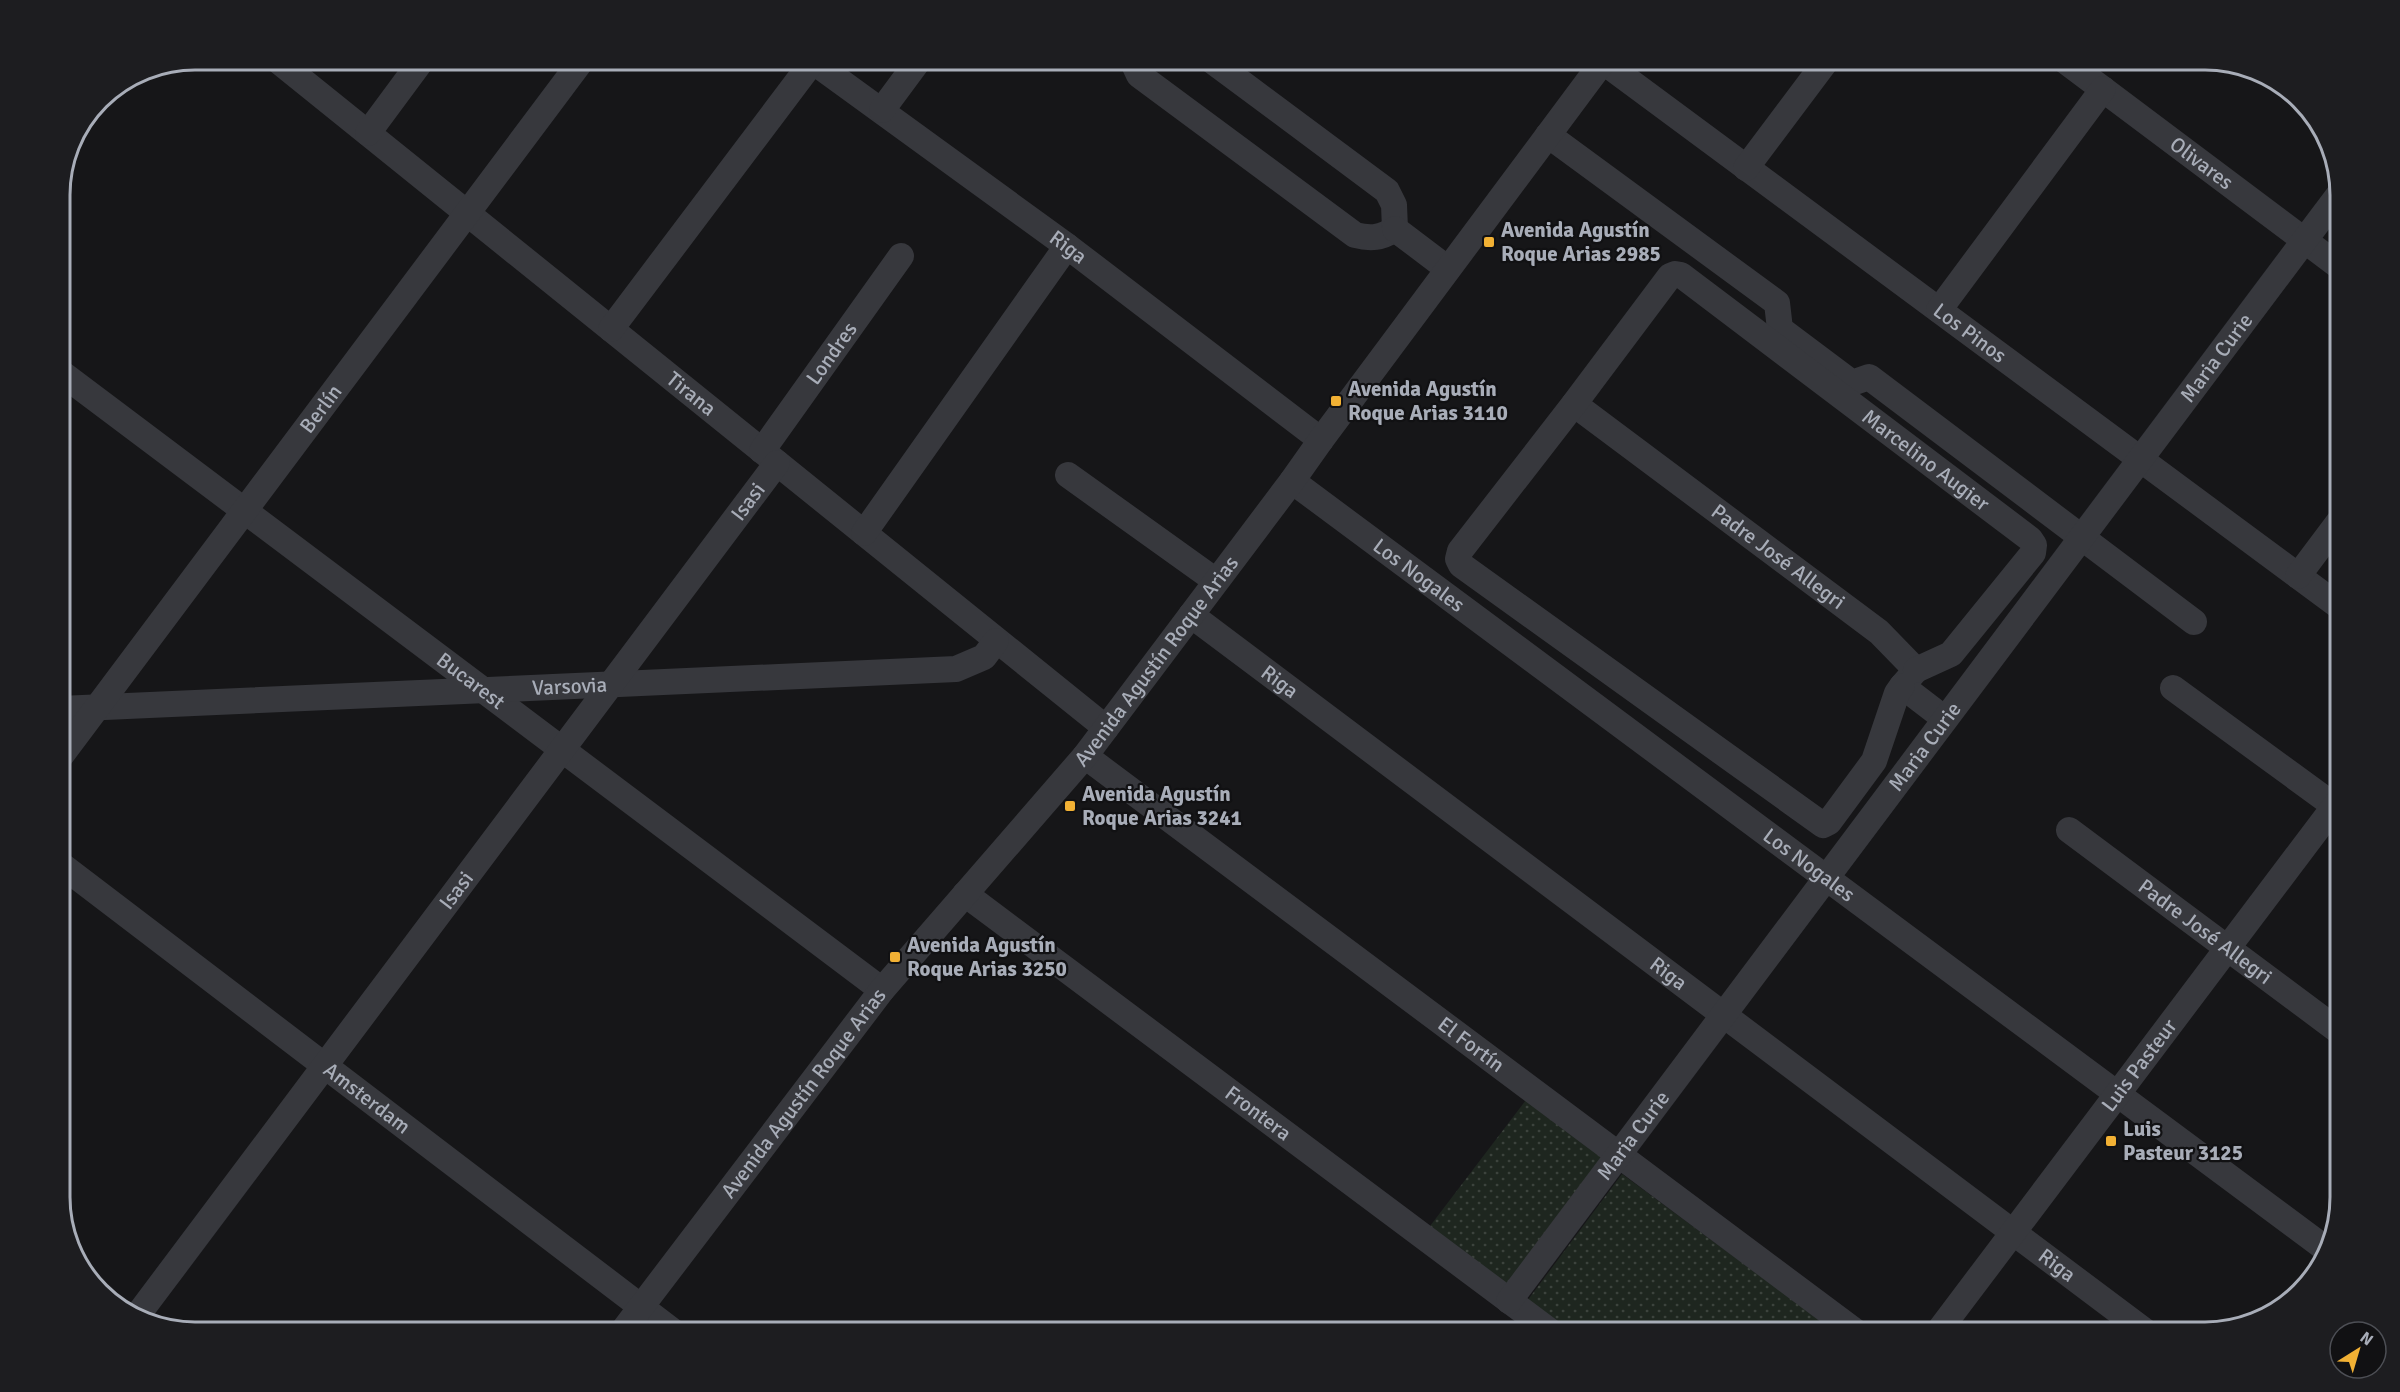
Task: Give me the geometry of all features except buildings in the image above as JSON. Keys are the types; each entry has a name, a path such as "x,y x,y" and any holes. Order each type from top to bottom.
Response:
{"street":[{"name":"Tirana","path":"289,70 1106,728"},
{"path":"368,133 415,70"},
{"name":"Berlín","path":"71,743 574,70"},
{"path":"611,329 805,70"},
{"name":"Riga","path":"825,70 1067,246 1321,440"},
{"path":"882,110 912,70"},
{"path":"1137,70 1139,75 1355,235 1370,239 1384,236 1395,229"},
{"path":"1224,70 1387,191 1394,204 1395,229"},
{"name":"Avenida Agustín Roque Arias","path":"630,1322 882,990 1085,756 1292,481 1596,70"},
{"name":"Los Pinos","path":"1616,70 2329,599"},
{"path":"1746,168 1820,70"},
{"name":"Olivares","path":"2077,70 2329,259"},
{"path":"1939,310 2103,89"},
{"path":"1548,135 1777,303 1780,329 1852,383 1869,377 2194,622"},
{"name":"Maria Curie","path":"1509,1301 1827,880 2329,207"},
{"path":"1395,229 1448,269"},
{"path":"864,533 1067,246"},
{"name":"Londres","path":"770,457 901,256"},
{"name":"Marcelino Augier","path":"1574,404 1670,276 1681,275 2030,539 2034,545 2033,553 1951,654 1909,678"},
{"name":"Bucarest","path":"71,380 882,990"},
{"path":"1574,404 1460,550 1458,559 1461,565 1823,825 1829,822 1874,761 1897,693 1909,678"},
{"name":"Padre José Allegri","path":"1574,404 1879,632 1909,678 1945,719"},
{"name":"Isasi","path":"142,1309 611,684 770,457"},
{"path":"1068,475 1216,581"},
{"name":"Los Nogales","path":"1292,481 2320,1244"},
{"path":"2298,576 2329,534"},
{"name":"Riga","path":"1191,615 2133,1322"},
{"name":"Varsovia","path":"71,708 956,669 984,657 996,641"},
{"path":"2173,688 2330,799"},
{"name":"El Fortín","path":"1085,756 1843,1322"},
{"name":"Luis Pasteur","path":"1946,1322 2227,948 2330,816"},
{"name":"Padre José Allegri","path":"2069,830 2330,1024"},
{"name":"Amsterdam","path":"71,872 661,1322"},
{"name":"Frontera","path":"965,894 1537,1322"}],"shaded area":[{"path":"1529,1096 1606,1156 1505,1290 1427,1230"},
{"path":"1622,1174 1822,1322 1555,1322 1527,1301"}],"place":[{"name":"Avenida Agustín Roque Arias 2985","path":"1489,242"},
{"name":"Avenida Agustín Roque Arias 3110","path":"1336,401"},
{"name":"Avenida Agustín Roque Arias 3241","path":"1070,806"},
{"name":"Avenida Agustín Roque Arias 3250","path":"895,957"},
{"name":"Luis Pasteur 3125","path":"2111,1141"}]}
